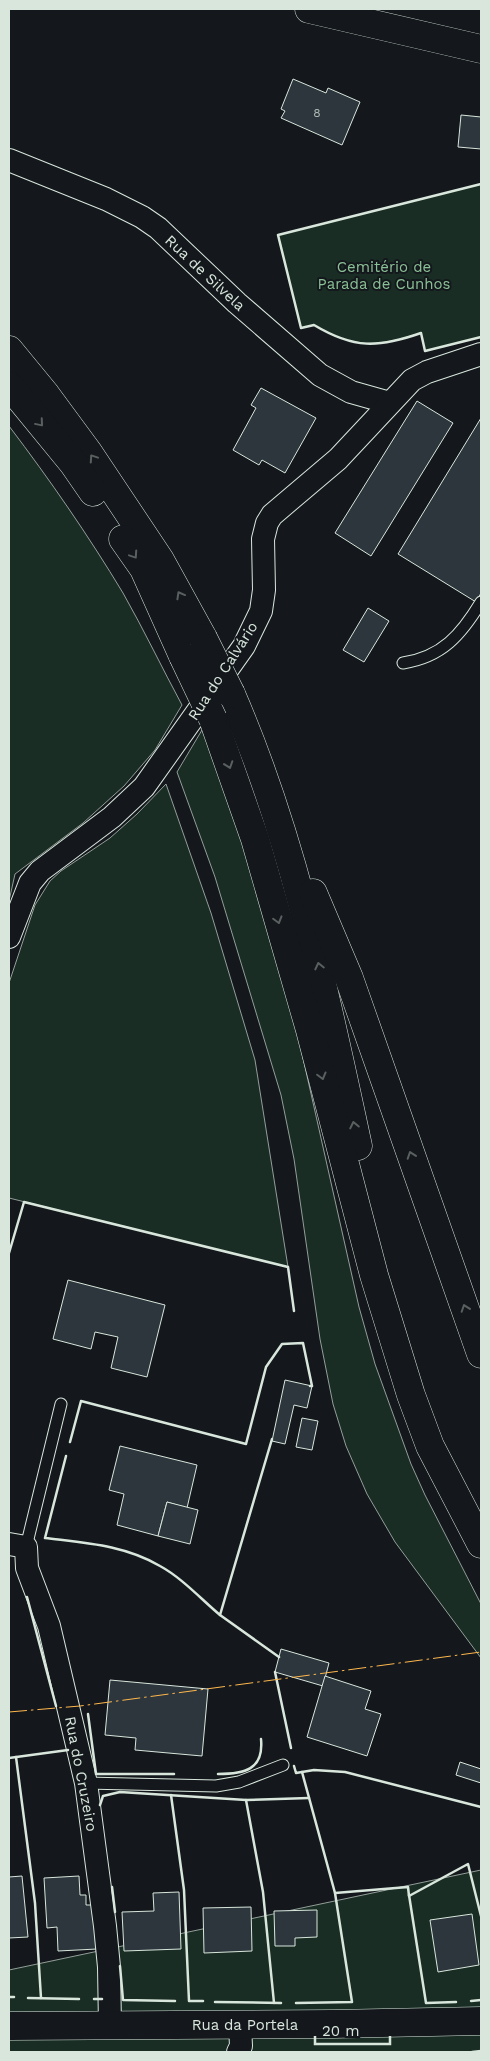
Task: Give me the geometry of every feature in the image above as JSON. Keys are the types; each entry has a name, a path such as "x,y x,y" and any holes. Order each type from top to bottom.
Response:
{"main road":[{"path":"309,9 481,49"},
{"path":"9,350 46,395 88,452 160,560 231,694 258,760 278,817 308,920 379,1244 412,1355 443,1440 481,1519"},
{"path":"9,385 73,463 144,570 213,719 255,840 310,1030 374,1275 411,1395 430,1446 481,1544"},
{"path":"278,817 331,932 349,978 481,1354"},
{"name":"Rua da Portela","path":"9,2026 481,2021"}],"street":[{"name":"Rua de Silvela","path":"9,160 106,199 142,217 165,235 236,303 320,375 351,392 390,403"},
{"name":"Rua do Calvário","path":"9,936 30,883 40,870 112,818 144,787 244,646 261,611 264,590 263,539 267,523 272,516 283,504 338,459 406,385 419,376 481,354"},
{"name":"Rua do Cruzeiro","path":"18,1545 49,1626 86,1783 105,1926 109,1967 110,2026"},
{"path":"238,2052 241,2046 240,2025"}],"lane":[{"path":"403,663 433,656 461,630 481,602"},
{"path":"18,1545 61,1404"},
{"path":"86,1783 222,1786 239,1782 283,1765"}],"green space":[{"name":"Cemitério de Parada de Cunhos","path":"481,184 481,337 425,351 421,333 391,341 366,343 341,338 314,325 301,328 278,235"},
{"path":"9,426 68,508 110,571 182,705 155,750 124,786 83,823 15,874 9,901"},
{"path":"202,730 218,762 278,947 359,1307 375,1364 411,1464 481,1604 481,1658 395,1542 367,1494 346,1446 333,1404 320,1339 294,1159 281,1095 215,877 177,772"},
{"path":"166,784 211,913 255,1060 288,1267 9,1198 9,983 35,905 50,881 61,871 110,838"},
{"path":"481,1870 481,2052 9,2052 9,1970"}],"building":[{"path":"293,79 326,93 328,88 360,102 342,145 281,118 285,111 281,109"},
{"path":"461,115 481,117 481,149 458,147"},
{"path":"261,388 316,418 285,473 262,460 259,465 233,450 256,408 251,405"},
{"path":"417,401 453,423 371,556 335,533"},
{"path":"481,418 481,593 476,602 398,554"},
{"path":"368,608 389,621 364,662 343,650"},
{"path":"68,1280 165,1305 147,1377 111,1368 118,1337 95,1332 91,1349 53,1339"},
{"path":"285,1380 312,1386 307,1408 294,1405 285,1444 272,1441"},
{"path":"302,1418 318,1421 312,1450 296,1447"},
{"path":"120,1446 197,1465 187,1508 167,1502 158,1536 117,1525 124,1494 109,1490"},
{"path":"167,1502 198,1510 190,1544 158,1536"},
{"path":"281,1649 329,1663 323,1686 275,1672"},
{"path":"325,1676 371,1691 365,1709 381,1714 367,1756 307,1737"},
{"path":"110,1680 208,1689 202,1756 135,1750 136,1738 105,1735"},
{"path":"460,1762 481,1769 481,1783 456,1775"},
{"path":"22,1876 28,1937 9,1938 9,1877"},
{"path":"79,1876 80,1895 86,1895 86,1905 94,1905 97,1949 58,1951 57,1927 47,1928 44,1878"},
{"path":"179,1892 181,1949 124,1951 122,1912 154,1911 153,1893"},
{"path":"251,1907 252,1951 204,1953 203,1908"},
{"path":"317,1910 317,1937 295,1938 295,1946 275,1946 274,1911"},
{"path":"472,1914 479,1965 438,1972 430,1920"}],"wall":[{"path":"481,184 278,235 301,328 314,325 328,333 366,344 392,341 421,333 425,351 481,337"},
{"path":"9,1253 24,1202 288,1267 294,1311"},
{"path":"70,1442 81,1401 246,1444 266,1367 282,1344 303,1343 312,1386 310,1386"},
{"path":"66,1456 45,1538 104,1546 132,1553 146,1559 176,1576 220,1615 272,1439"},
{"path":"27,1597 56,1706"},
{"path":"220,1615 279,1657"},
{"path":"275,1672 291,1748"},
{"path":"88,1714 96,1774 174,1774"},
{"path":"218,1774 244,1771 256,1764 261,1749 261,1739"},
{"path":"9,1758 68,1750"},
{"path":"16,1757 35,1903 41,1998"},
{"path":"294,1766 296,1773 314,1770 345,1772 481,1807"},
{"path":"296,2003 352,2002 335,1893 302,1772"},
{"path":"100,1805 103,1796 120,1792 246,1800 309,1798"},
{"path":"171,1795 184,1890 189,2001 203,2001"},
{"path":"246,1800 263,1892 274,2003"},
{"path":"335,1893 408,1887 409,1896 468,1864 481,1916"},
{"path":"112,1887 115,1912"},
{"path":"409,1895 426,2003 456,2002"},
{"path":"120,1966 123,2000 175,2001"},
{"path":"9,1997 14,1997"},
{"path":"28,1998 79,1999"},
{"path":"94,1999 102,1999"},
{"path":"471,2001 481,2000"},
{"path":"215,2002 281,2003"},
{"path":"472,2052 481,2051"}],"power":[{"path":"9,1712 80,1706 481,1652"}]}
